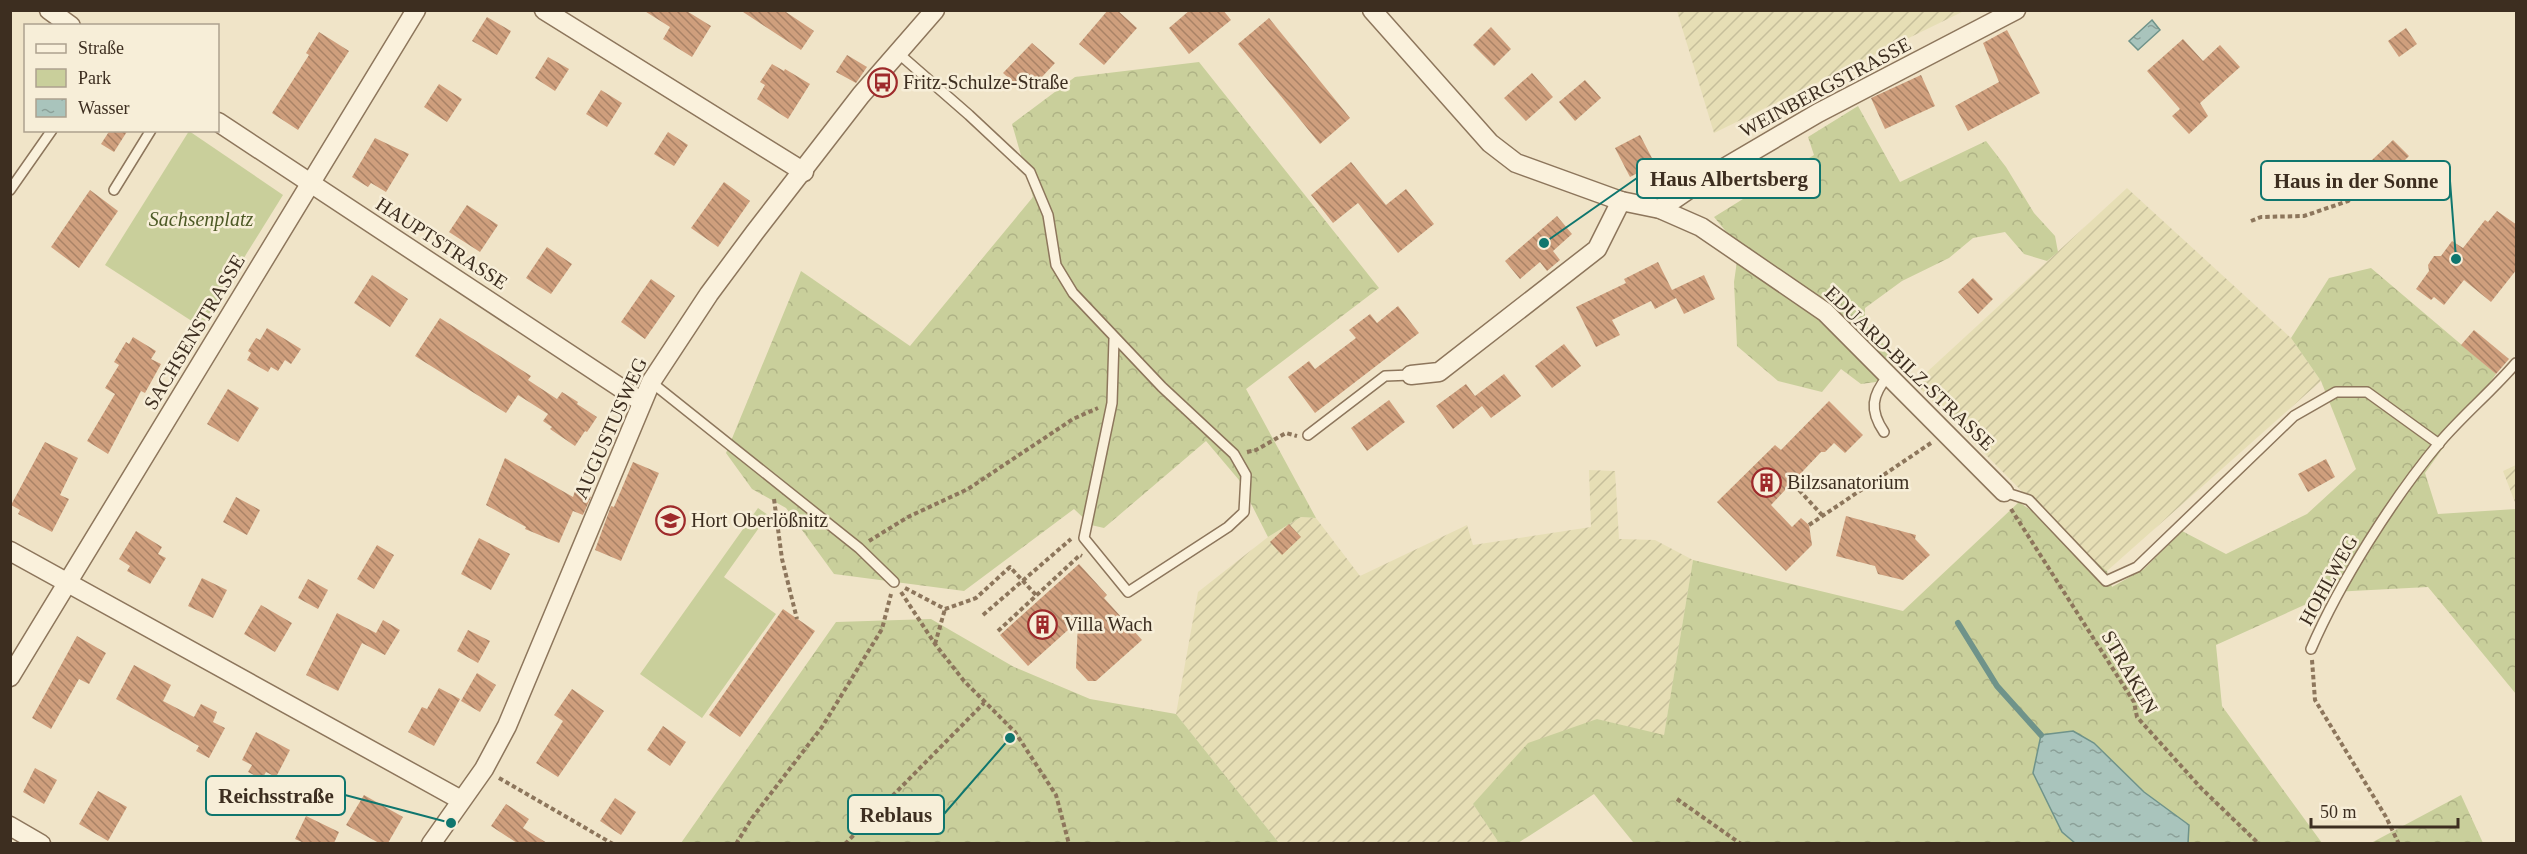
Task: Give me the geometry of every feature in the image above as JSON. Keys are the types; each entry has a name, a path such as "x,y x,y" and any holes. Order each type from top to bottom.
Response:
{"street":[{"path":"49,10 68,24"},
{"name":"SACHSENSTRASSE","path":"10,678 416,10"},
{"path":"544,10 804,172"},
{"name":"AUGUSTUSWEG","path":"431,843 484,769 533,669 651,382 709,294 861,95 935,10"},
{"name":"EDUARD-BILZ-STRASSE","path":"1372,10 1490,143 1516,163 1622,201 1660,209 1701,227 1825,312 1944,429 2004,492"},
{"name":"WEINBERGSTRASSE","path":"1660,209 1695,185 1818,113 2016,10"},
{"name":"HAUPTSTRASSE","path":"219,123 642,402"},
{"path":"1411,375 1439,372 1597,249 1622,201"},
{"path":"10,551 461,800"},
{"path":"10,826 41,843"}],"lane":[{"path":"897,53 969,115 1030,172 1048,215 1056,265 1073,293 1114,339 1234,454 1246,475 1244,512 1228,527 1128,592 1084,538 1112,403 1114,339"},
{"path":"10,190 51,132"},
{"path":"114,190 150,132"},
{"name":"HOHLWEG","path":"2312,649 2325,617 2379,528 2439,444 2490,394 2517,363"},
{"path":"1308,435 1385,375 1411,375"},
{"path":"1884,432 1878,423 1874,401 1876,390 1888,376"},
{"path":"651,382 859,548 894,582"},
{"path":"2004,492 2029,500 2106,580 2138,567 2294,416 2336,392 2367,392 2439,444"}],"path":[{"path":"2251,221 2261,218 2304,216 2348,201 2365,191 2374,175"},
{"path":"859,548 908,517 968,489 1073,419 1112,403"},
{"path":"1809,525 1925,448 1944,429"},
{"path":"1234,454 1256,450 1286,433 1299,436 1308,435"},
{"path":"771,477 782,560 797,619"},
{"path":"1799,490 1823,516"},
{"name":"STRAKEN","path":"2004,492 2013,512 2134,702 2137,717 2259,843"},
{"path":"983,615 1072,538 1084,538"},
{"path":"998,631 1080,555 1095,573 1105,565"},
{"path":"894,582 945,609 976,598 1010,567 1036,595"},
{"path":"894,582 935,644 984,703 1015,732 1056,795 1070,843"},
{"path":"736,843 752,818 822,727 882,629 894,582"},
{"path":"935,644 945,609"},
{"name":"HOHLWEG","path":"2312,649 2315,700 2386,817 2399,843"},
{"path":"845,843 984,703"},
{"path":"484,769 613,843"},
{"path":"1677,799 1741,843"}],"shaded area":[{"path":"1677,10 1964,11 1714,133"},
{"path":"2127,188 2291,338 2321,381 2107,571 2063,533 1915,383"},
{"path":"2516,465 2516,505 2503,471"},
{"path":"1589,470 1615,471 1619,539 1655,540 1693,560 1664,736 1597,719 1473,804 1499,843 1279,843 1176,714 1198,592 1268,537 1301,517 1316,518 1360,576 1467,525 1473,545 1591,527"}],"green space":[{"path":"1199,62 1379,288 1246,389 1316,518 1301,517 1268,537 1239,480 1206,441 1104,528 1091,525 1074,509 964,591 834,574 786,508 752,489 726,453 801,271 910,346 1033,197 1012,124 1075,77"},
{"path":"1858,106 1900,182 1986,141 2006,167 2034,213 2055,236 2058,252 2047,261 2024,254 2005,232 1973,238 1949,258 1902,281 1865,308 1865,324 1892,353 1893,366 1876,382 1861,384 1841,369 1822,392 1778,381 1737,346 1734,282 1739,247 1714,217 1814,155 1808,137"},
{"name":"Sachsenplatz","path":"188,132 283,195 201,327 105,265"},
{"path":"2371,268 2496,374 2425,473 2438,514 2516,509 2516,694 2428,587 2333,592 2216,645 2222,706 2322,843 2188,843 2189,825 2144,792 2094,743 2062,832 2075,843 1640,843 1633,842 1594,794 1518,843 1499,843 1473,804 1528,743 1597,719 1664,735 1693,560 1903,611 2019,502 2063,533 2107,571 2112,587 2144,569 2182,531 2226,554 2307,514 2356,469 2321,381 2291,338 2329,278"},
{"path":"758,508 768,515 724,577 776,614 702,718 640,674"},
{"path":"931,619 1014,667 1090,699 1176,714 1279,843 681,843 836,622"},
{"path":"2461,795 2483,843 2371,843"}],"water":[{"path":"2152,20 2160,30 2138,50 2129,41"},
{"path":"2073,731 2094,743 2144,792 2189,825 2188,843 2075,843 2062,832 2033,773 2041,735"}],"building":[{"path":"643,10 685,10 711,26 692,57 663,39 670,27"},
{"path":"740,10 783,10 814,31 801,50"},
{"path":"1108,10 1117,10 1137,28 1104,65 1079,44"},
{"path":"1190,10 1223,10 1231,20 1189,54 1169,28"},
{"path":"487,17 511,31 497,55 472,41"},
{"path":"1269,18 1350,118 1320,144 1238,44"},
{"path":"1491,27 1511,49 1494,66 1473,45"},
{"path":"2406,28 2417,44 2399,57 2388,41"},
{"path":"2007,30 2040,93 1968,131 1955,106 1999,82 1983,43"},
{"path":"319,32 349,51 298,130 272,113 309,55 306,53"},
{"path":"2183,39 2203,61 2220,45 2240,67 2200,103 2208,116 2189,134 2172,116 2180,109 2147,71"},
{"path":"1032,43 1055,63 1040,79 1037,76 1023,91 1003,73"},
{"path":"847,55 867,67 856,83 836,72"},
{"path":"548,57 569,69 555,91 535,78"},
{"path":"772,64 810,84 788,119 757,99 765,85 760,82"},
{"path":"1532,73 1553,97 1526,121 1504,98"},
{"path":"1921,75 1935,106 1885,129 1871,98"},
{"path":"1585,80 1601,98 1575,121 1559,102"},
{"path":"439,84 462,99 447,122 424,107"},
{"path":"601,90 622,103 607,127 586,114"},
{"path":"109,132 127,132 114,152 101,144"},
{"path":"668,132 688,145 674,166 654,154"},
{"path":"1640,135 1655,164 1630,177 1615,148"},
{"path":"375,138 409,154 386,192 371,183 368,187 352,177"},
{"path":"2393,140 2409,156 2388,177 2372,160"},
{"path":"1351,162 1386,205 1406,189 1434,224 1398,253 1358,203 1333,223 1311,195"},
{"path":"724,182 750,201 718,247 691,228"},
{"path":"90,190 118,211 79,268 51,247"},
{"path":"467,205 498,225 480,252 449,232"},
{"path":"2497,211 2517,225 2517,269 2491,302 2464,280 2444,305 2434,297 2431,300 2416,289 2429,271 2428,265 2434,256 2441,256 2452,241 2463,248 2485,220 2488,222"},
{"path":"1557,216 1572,234 1553,251 1560,260 1547,271 1540,262 1520,279 1505,261"},
{"path":"547,247 572,264 551,294 526,278"},
{"path":"1658,262 1672,290 1704,275 1715,299 1684,314 1676,298 1655,309 1651,301 1612,320 1620,335 1596,347 1576,307 1626,283 1624,279"},
{"path":"372,275 408,299 390,327 354,303"},
{"path":"1973,278 1993,299 1978,314 1958,292"},
{"path":"651,279 675,296 645,339 621,322"},
{"path":"1398,306 1419,333 1315,413 1288,377 1309,361 1315,369 1356,338 1349,330 1370,314 1377,323"},
{"path":"440,318 531,376 528,380 557,399 562,392 597,417 575,446 550,429 552,427 543,421 548,414 518,395 506,413 415,356"},
{"path":"267,328 301,349 291,364 285,360 278,371 271,367 268,372 247,360 251,353 248,351 256,338 260,340"},
{"path":"2474,330 2509,359 2496,374 2461,345"},
{"path":"133,337 156,351 151,359 161,364 145,393 141,391 108,454 87,441 115,394 105,388 119,365 114,362 126,342 129,344"},
{"path":"1564,344 1581,366 1552,388 1535,366"},
{"path":"1504,374 1521,396 1491,418 1482,406 1453,429 1436,406 1466,384 1475,396"},
{"path":"228,389 259,408 238,442 207,424"},
{"path":"1389,400 1405,422 1367,451 1351,428"},
{"name":"Bilzsanatorium","path":"1829,401 1863,435 1845,453 1834,443 1825,452 1821,452 1771,505 1792,527 1801,518 1809,525 1812,545 1786,571 1717,502 1775,445 1781,450"},
{"path":"45,442 78,458 60,495 69,499 52,532 18,514 20,510 11,505"},
{"path":"505,458 573,497 575,491 591,497 583,515 573,511 559,543 525,529 526,527 486,505"},
{"path":"2326,459 2335,477 2308,492 2298,474"},
{"path":"633,462 659,473 621,561 595,550 611,506 614,507"},
{"path":"236,497 260,510 247,535 223,522"},
{"path":"1846,516 1916,535 1915,539 1930,555 1903,580 1878,574 1875,566 1836,556"},
{"path":"1289,524 1301,537 1282,555 1270,542"},
{"path":"136,531 162,547 158,554 166,558 150,584 127,571 130,566 119,559"},
{"path":"479,538 510,554 491,590 461,574"},
{"path":"377,545 394,555 374,589 357,579"},
{"name":"Villa Wach","path":"1079,564 1107,595 1104,598 1142,640 1096,681 1088,681 1076,668 1078,621 1028,666 1000,635"},
{"path":"202,578 227,590 213,618 188,606"},
{"path":"308,579 328,590 318,609 298,598"},
{"path":"261,605 292,623 275,652 244,634"},
{"path":"783,609 815,631 740,737 709,715"},
{"path":"337,613 376,633 383,620 400,630 385,655 362,643 338,691 306,675"},
{"path":"468,630 490,641 478,663 457,651"},
{"path":"77,636 106,653 89,684 79,679 51,729 32,718"},
{"path":"134,665 171,685 163,701 194,717 201,704 217,712 213,722 225,728 209,758 196,751 199,746 116,699"},
{"path":"477,673 496,685 480,712 461,701"},
{"path":"439,688 460,699 434,746 408,732 422,707 427,709"},
{"path":"572,689 604,711 558,777 536,763 563,721 554,715"},
{"path":"663,726 686,742 670,766 647,750"},
{"path":"256,732 290,750 276,777 266,772 262,779 248,772 252,765 242,760"},
{"path":"35,768 57,780 44,804 23,792"},
{"path":"98,791 127,807 108,841 79,824"},
{"path":"364,795 403,817 388,843 379,843 346,825"},
{"path":"615,798 636,812 621,835 600,821"},
{"path":"506,804 529,819 523,828 547,843 517,843 491,826"},
{"path":"306,816 339,832 334,843 304,843 295,839"}],"waterway":[{"path":"1958,623 1997,686 2041,735"}],"place":[{"name":"Fritz-Schulze-Straße","path":"882,82"},
{"name":"Haus Albertsberg","path":"1544,243"},
{"name":"Haus in der Sonne","path":"2456,259"},
{"name":"Bilzsanatorium","path":"1766,482"},
{"name":"Hort Oberlößnitz","path":"670,520"},
{"name":"Villa Wach","path":"1043,624"},
{"name":"Reblaus","path":"1010,738"},
{"name":"Reichsstraße","path":"451,823"}]}
